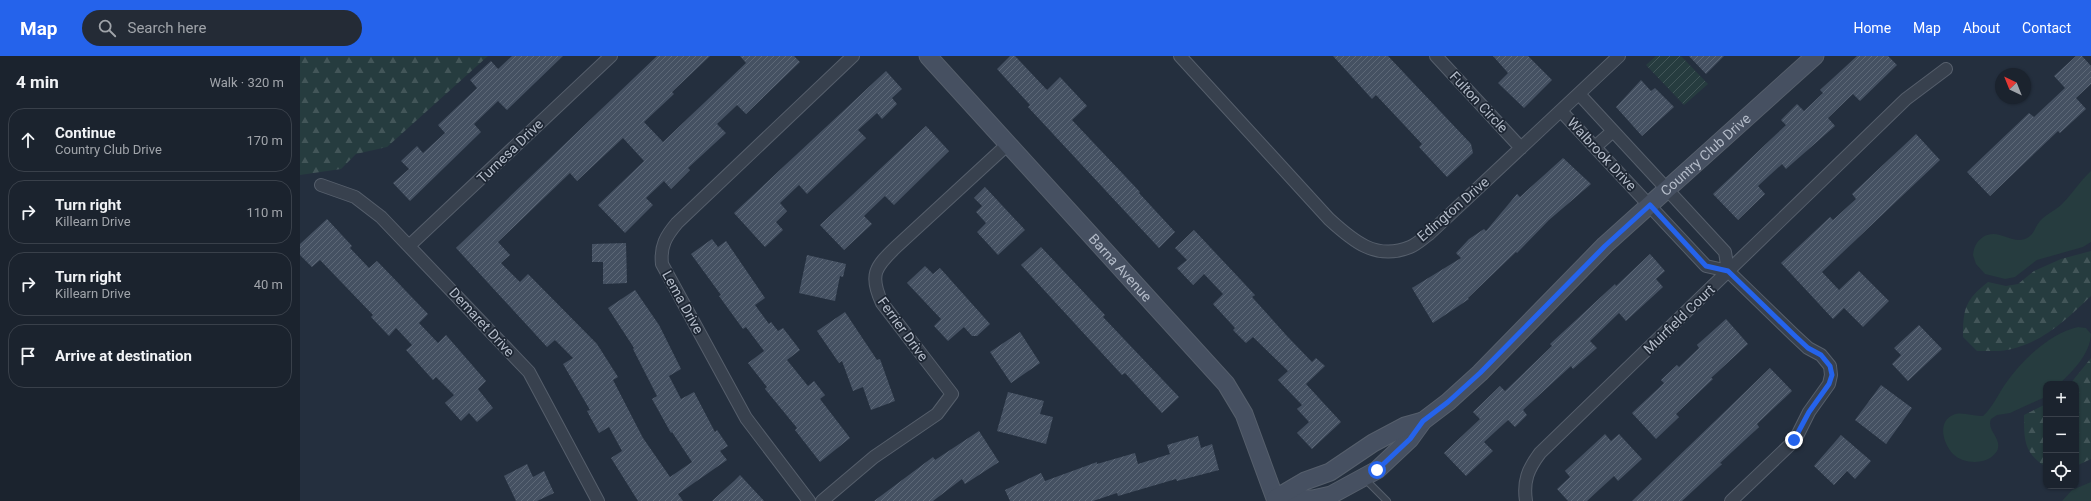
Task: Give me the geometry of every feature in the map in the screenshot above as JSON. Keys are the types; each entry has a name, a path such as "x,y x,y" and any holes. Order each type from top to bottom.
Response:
{"street":[{"name":"Turnesa Drive","path":"410,246 611,56"},
{"name":"Lema Drive","path":"809,501 746,418 662,264 660,252 665,237 677,223 853,56"},
{"name":"Barna Avenue","path":"928,56 1226,384 1244,414 1272,500"},
{"name":"Edington Drive","path":"1180,56 1330,219 1352,240 1370,249 1389,251 1410,246 1422,238 1619,56"},
{"name":"Fulton Circle","path":"1436,56 1521,148"},
{"name":"Country Club Drive","path":"1272,500 1313,499 1331,495 1377,470 1410,439 1423,421 1448,402 1480,373 1605,246 1654,210 1667,189 1815,56"},
{"name":"Muirfield Court","path":"1526,501 1524,486 1529,468 1540,452 1906,99 1946,69"},
{"name":"Walbrook Drive","path":"1561,111 1706,266 1728,271 1725,252 1579,94"},
{"path":"1595,147 1613,131"},
{"name":"Ferrier Drive","path":"822,501 874,457 937,414 952,394 882,303 875,288 875,273 884,259 892,251 1008,144"},
{"name":"Demaret Drive","path":"321,186 355,197 381,217 529,372 598,501"},
{"path":"1728,271 1808,348 1821,355 1830,366 1832,375 1829,384 1809,412 1794,440 1731,501"},
{"name":"Country Club Drive","path":"1272,500 1305,481 1330,472 1373,443 1405,426 1423,421"}],"lane":[{"path":"1363,477 1387,501"}],"green space":[{"path":"300,56 488,56 387,147 356,154 341,169 300,175"},
{"path":"1656,56 1681,56 1708,84 1684,105 1646,65"},
{"path":"2091,171 2091,242 2083,247 2037,260 2015,277 2005,279 1985,274 1976,264 1973,252 1976,245 1983,237 1989,234 1995,234 2016,240 2027,238 2032,234 2038,223 2062,204"},
{"path":"2091,251 2091,296 2050,331 2026,345 1999,351 1977,351 1963,337 1964,319 1967,306 1974,294 1988,282 2006,286 2018,284 2034,271 2061,259"},
{"path":"2078,327 2086,328 2091,334 2088,348 2080,362 2070,374 2062,381 2043,381 2043,398 2010,413 1997,415 1991,419 1991,427 1998,442 1997,451 1993,456 1982,461 1970,462 1958,458 1953,454 1949,450 1943,433 1943,428 1948,418 1957,414 1983,416 1990,409 2003,387 2020,365 2047,341 2067,330"},
{"path":"2091,358 2091,459 2079,465 2079,381 2072,381"},
{"path":"2043,406 2043,465 2029,451 2024,432 2024,415"},
{"path":"2091,482 2091,501 2062,501 2072,490 2079,489 2079,487"}],"building":[{"path":"512,56 563,56 507,110 498,101 474,124 481,132 410,201 393,183 409,169 401,161 417,146 423,153 445,133 438,125 477,88 470,80 491,61 498,69"},
{"path":"657,56 710,56 672,92 674,94 644,122 663,142 746,63 740,56 794,56 800,62 746,114 737,105 717,124 726,133 688,168 690,170 671,189 664,181 646,198 653,205 625,233 598,205 644,161 623,138 577,181 570,173 498,242 510,255 501,263 520,282 528,274 597,344 618,377 613,380 643,438 670,477 692,462 672,432 671,433 652,399 657,396 633,349 634,348 608,308 635,290 659,325 681,369 669,376 681,399 694,392 715,432 717,430 728,446 720,451 727,460 678,494 683,501 638,501 611,458 622,451 609,427 599,433 587,411 590,410 563,364 573,358 555,340 547,347 456,248"},
{"path":"1010,56 1015,56 1047,90 1060,77 1087,106 1072,120 1140,192 1139,193 1175,232 1159,248 1028,107 1030,105 997,69"},
{"path":"1333,56 1388,56 1471,144 1473,153 1447,177 1419,147 1422,144 1376,95 1372,99"},
{"path":"1493,56 1528,56 1552,80 1524,108 1498,83 1508,73"},
{"path":"1689,56 1724,56 1706,74"},
{"path":"1857,56 1888,56 1897,65 1860,101 1853,94 1828,118 1835,126 1786,169 1782,164 1758,186 1765,194 1738,220 1713,194 1786,125 1781,120 1797,104 1804,111 1823,93 1820,90"},
{"path":"2076,56 2082,56 2091,66 2091,84 2076,98 2086,109 2060,133 2058,131 1990,196 1967,172 2029,113 2034,117 2065,88 2054,76"},
{"path":"886,71 902,89 892,98 897,104 882,119 877,113 858,130 866,138 807,194 799,185 780,203 787,211 776,222 783,230 765,247 734,213"},
{"path":"1641,80 1651,91 1655,88 1674,107 1642,136 1616,107"},
{"path":"926,126 949,151 894,205 885,196 864,216 872,224 844,250 820,225"},
{"path":"1916,134 1940,160 1822,272 1839,290 1859,271 1889,301 1863,327 1844,308 1833,319 1781,263 1830,217 1833,220 1856,199 1852,194"},
{"path":"1563,158 1591,184 1549,220 1517,253 1516,252 1468,298 1469,299 1433,323 1412,288 1461,258 1456,253 1469,239 1484,229 1486,231 1517,194 1520,197"},
{"path":"985,187 1025,230 998,255 977,232 986,223 976,212 982,206 974,198"},
{"path":"327,219 352,246 350,248 369,268 377,261 428,314 419,323 438,343 446,335 486,381 478,389 493,408 477,422 469,413 461,421 445,403 454,395 436,377 433,380 406,350 412,345 396,328 389,336 371,317 373,315 320,260 312,267 300,255 300,244"},
{"path":"1194,230 1255,295 1252,297 1312,362 1316,358 1325,366 1306,384 1341,422 1312,449 1297,433 1309,422 1297,409 1302,405 1278,380 1288,371 1253,337 1246,343 1233,330 1235,328 1213,304 1223,294 1204,274 1193,285 1177,268 1187,260 1175,248"},
{"path":"712,239 718,247 726,241 765,298 755,305 769,324 771,322 778,331 783,328 800,350 787,360 808,386 814,381 825,395 820,399 850,438 820,462 795,430 797,428 765,389 767,387 748,363 764,351 746,327 743,329 719,296 721,295 691,254"},
{"path":"626,243 627,283 603,284 603,262 592,262 592,244"},
{"path":"1041,247 1105,315 1103,317 1179,397 1162,413 1125,373 1122,375 1021,265"},
{"path":"1650,254 1665,271 1656,279 1663,287 1626,321 1619,313 1590,341 1597,348 1573,369 1571,366 1523,410 1527,415 1515,427 1508,420 1484,442 1493,451 1466,476 1444,453 1480,419 1473,412 1500,386 1505,391 1552,346 1550,344"},
{"path":"807,255 846,264 843,277 840,276 835,301 799,293"},
{"path":"925,266 933,274 940,268 990,324 977,336 972,336 964,327 948,341 934,326 941,319 907,283"},
{"path":"845,312 877,360 880,359 895,401 871,410 863,387 853,391 842,361 839,363 817,331"},
{"path":"1726,319 1748,344 1711,378 1713,379 1676,414 1679,417 1656,439 1632,413 1664,383 1661,380 1677,365 1679,367 1699,348 1697,345"},
{"path":"1919,325 1942,349 1908,381 1892,364 1901,355 1894,348"},
{"path":"1020,332 1040,363 1011,383 990,352"},
{"path":"1770,368 1792,391 1757,424 1759,427 1720,463 1722,464 1682,501 1632,501"},
{"path":"1881,385 1912,408 1886,444 1855,420"},
{"path":"1008,392 1044,401 1040,414 1053,417 1046,444 997,431"},
{"path":"979,431 999,462 965,484 962,479 933,501 874,501 933,457 935,460"},
{"path":"1605,434 1611,441 1619,434 1642,459 1618,481 1614,476 1587,501 1568,501 1557,489 1570,477 1565,471"},
{"path":"1841,435 1871,461 1855,479 1847,471 1834,485 1814,466"},
{"path":"1198,436 1201,448 1212,444 1219,470 1177,481 1176,479 1118,496 1117,493 1093,501 1010,501 1005,490 1041,473 1045,481 1097,462 1097,464 1135,453 1138,464 1170,454 1167,445"},
{"path":"527,464 533,477 544,471 554,493 537,501 516,501 504,476"},
{"path":"740,475 764,501 712,501 734,481"}],"route":[{"path":"1377,470 1410,439 1423,421 1448,402 1480,373 1605,246 1650,205 1706,266 1728,271 1808,348 1821,355 1830,366 1832,375 1829,384 1809,412 1794,440"}]}
